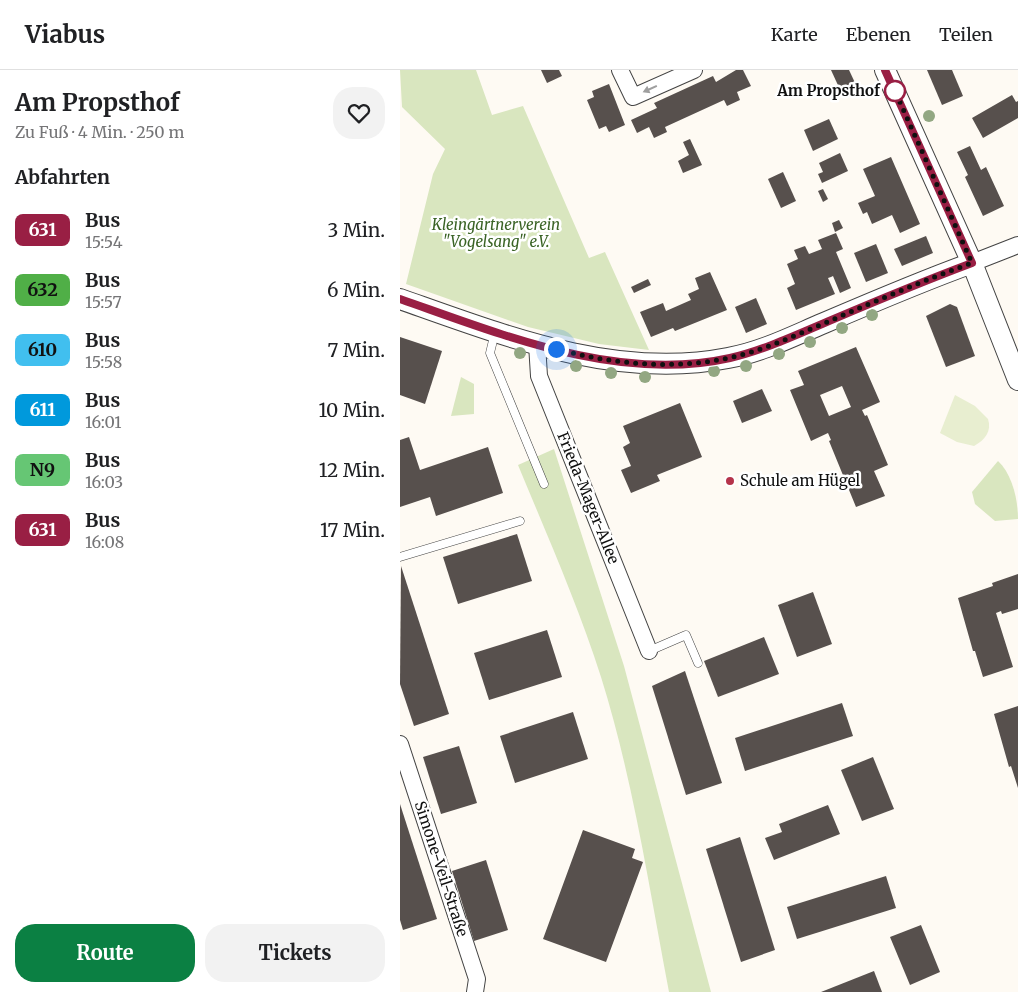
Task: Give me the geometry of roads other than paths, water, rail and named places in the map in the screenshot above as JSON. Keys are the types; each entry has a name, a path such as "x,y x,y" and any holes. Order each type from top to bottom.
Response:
{"street":[{"path":"620,70 633,97 694,70"},
{"path":"885,70 972,263 1018,380"},
{"path":"400,299 495,332 575,354 628,363 682,364 729,358 764,348 928,279 1018,245"},
{"name":"Frieda-Mager-Allee","path":"537,344 539,376 649,651"},
{"name":"Simone-Veil-Straße","path":"400,746 477,979 475,992"}],"lane":[{"path":"495,332 490,353 544,484"},
{"path":"400,558 520,521"},
{"path":"649,651 686,635 698,663"}],"place":[{"name":"Am Propsthof","path":"895,91"},
{"name":"Schule am Hügel","path":"730,481"}],"park label":[{"name":"Kleingärtnerverein \"Vogelsang\" e.V.","path":"496,234"}]}
